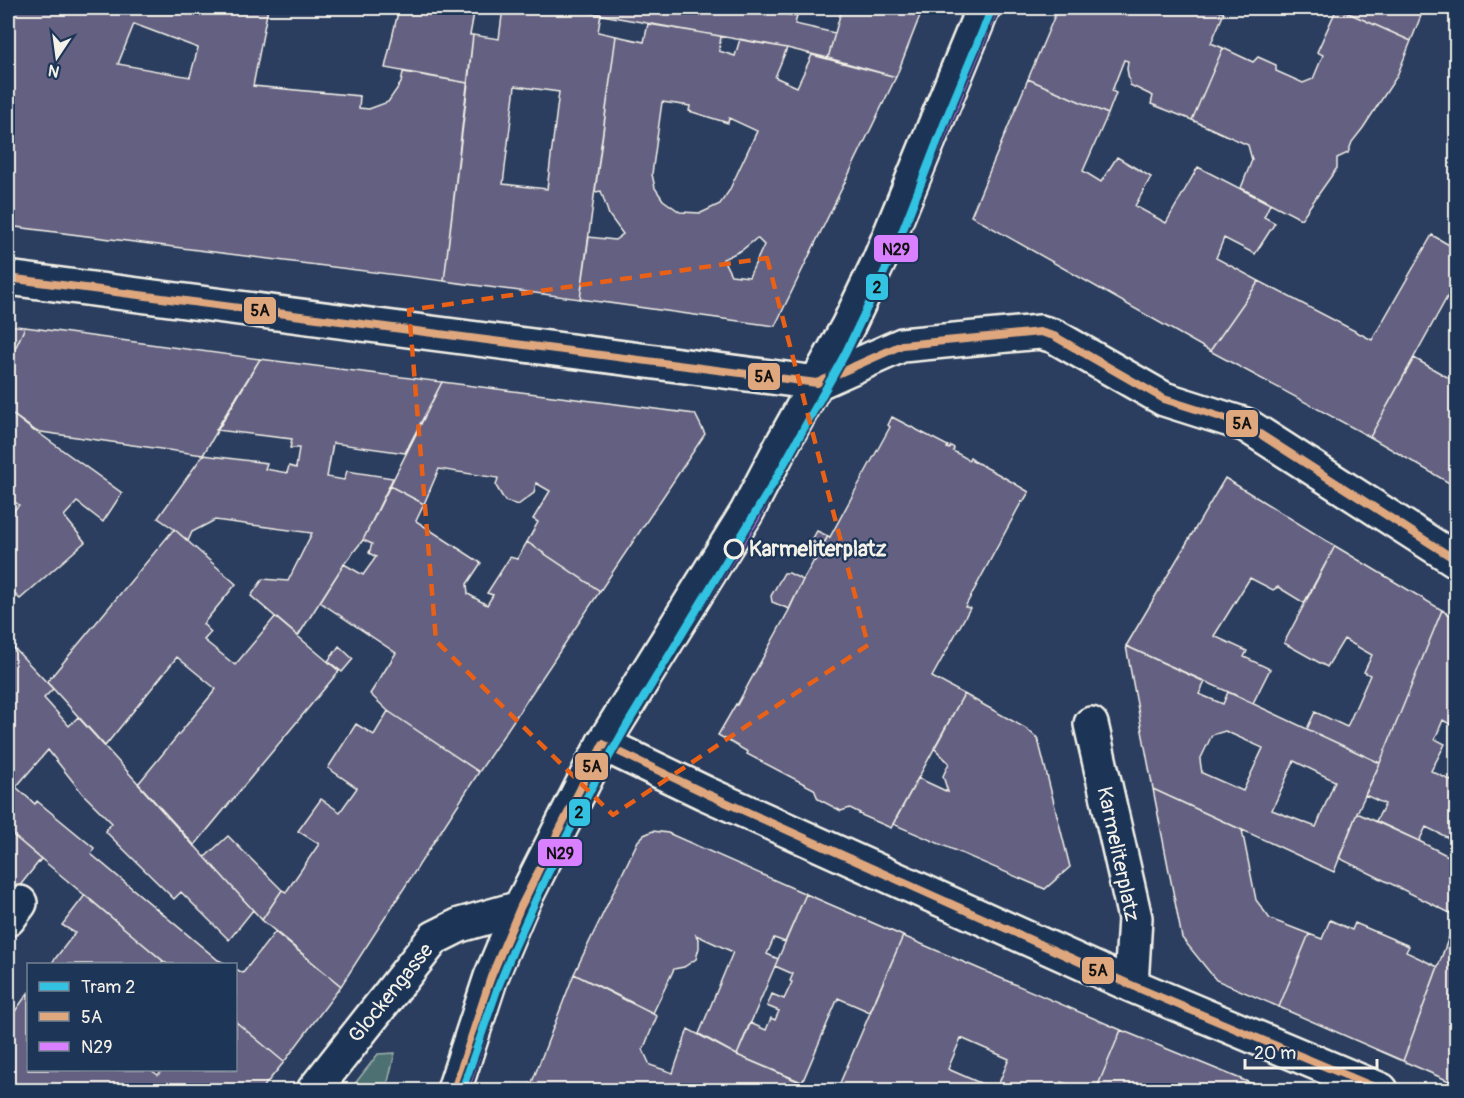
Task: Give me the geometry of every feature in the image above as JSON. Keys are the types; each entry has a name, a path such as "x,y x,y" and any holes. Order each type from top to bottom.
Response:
{"street":[{"path":"454,1090 491,977 520,908 603,744 747,513 848,326 880,259 982,8"},
{"path":"8,278 817,383 903,345 1040,332 1054,336 1164,399 1223,426 1456,560"},
{"name":"Karmeliterplatz","path":"1091,724 1135,918 1131,985"},
{"path":"603,744 705,793 1131,985 1381,1090"},
{"name":"Glockengasse","path":"314,1090 434,938 460,926 520,908"}],"highlighted area":[{"path":"767,258 868,645 613,815 436,641 409,310"}],"green space":[{"path":"395,1053 386,1090 350,1090 378,1054"}],"building":[{"path":"8,8 268,8 253,86 360,96 359,108 369,109 388,102 401,83 403,72 468,83 444,281 8,226","holes":["134,24 198,48 190,77 118,64"]},
{"path":"399,8 475,8 470,35 473,35 468,83 385,68"},
{"path":"503,8 563,8 601,14 598,32 616,36 580,299 444,281 473,35 499,39","holes":["515,86 559,92 547,189 503,184"]},
{"path":"563,8 747,8 797,16 795,24 835,33 828,58 787,48"},
{"path":"842,8 923,8 896,77 828,58"},
{"path":"1058,8 1210,8 1224,13 1211,43 1223,48 1192,120 1151,104 1153,96 1130,85 1128,61 1124,60 1112,91 1116,93 1108,114 1028,79"},
{"path":"1337,8 1424,8 1411,41"},
{"path":"1337,8 1411,41 1397,76 1352,142 1348,153 1337,158 1337,168 1301,219 1241,188 1252,160 1248,145 1192,120 1223,48 1253,62 1258,57 1276,65 1276,71 1303,83 1313,79 1323,55 1317,52"},
{"path":"648,24 721,36 719,51 735,56 740,39 787,48 775,77 797,87 812,55 896,77 775,326 580,299 589,237 615,240 623,234 609,215 601,191 595,192 616,36 644,42","holes":["662,102 690,106 689,111 728,123 729,118 757,131 729,191 720,204 701,213 680,212 663,200 655,188 652,174","757,238 764,245 749,277 731,275 723,259 742,250"]},
{"path":"1028,79 1108,114 1083,171 1101,182 1117,157 1151,177 1135,206 1166,223 1198,167 1270,204 1264,217 1275,223 1255,254 1224,238 1216,258 1259,281 1210,351 971,216"},
{"path":"1432,235 1456,249 1456,281 1370,437 1210,351 1259,281 1372,340"},
{"path":"8,325 25,327 8,364"},
{"path":"25,327 260,359 203,455 34,431 8,411 8,364"},
{"path":"1414,358 1456,382 1456,487 1370,437"},
{"path":"260,359 442,382 405,453 333,443 327,477 344,480 347,471 393,478 363,540 344,564 298,636 251,596 263,579 288,581 312,533 215,520 192,532 188,541 158,518 203,455 267,463 265,469 287,473 289,466 296,468 299,448 290,448 292,439 216,430"},
{"path":"442,382 695,414 705,434 600,591 527,542 538,522 533,519 550,491 536,483 534,493 518,505 505,501 496,486 498,478 439,469 424,504 390,486"},
{"path":"8,411 122,493 103,522 77,502 64,516 85,542 20,599 8,588 8,516 19,505 8,497"},
{"path":"892,417 948,446 949,449 951,446 954,448 953,451 969,460 970,457 972,461 1029,492 965,607 970,608 932,677 964,694 891,828 850,808 841,811 818,799 814,789 747,754 748,752 718,735 737,705 803,580 828,536 830,537 890,427 888,425"},
{"path":"1225,478 1335,546 1304,603 1278,587 1273,590 1250,578 1214,636 1247,651 1244,657 1270,669 1253,703 1126,646"},
{"path":"390,486 424,504 416,521 481,563 467,584 468,594 487,605 493,595 487,593 510,557 517,559 527,542 600,591 479,772 388,711 370,694 396,653 320,602 344,564 363,575 376,557 369,553 372,544 363,540"},
{"path":"174,529 236,584 203,624 211,632 204,640 235,665 275,617 339,671 194,846 138,784 216,689 177,657 105,746 47,682"},
{"path":"817,531 828,536 815,561 804,554"},
{"path":"1335,546 1442,610 1380,763 1307,729 1315,712 1347,727 1370,675 1364,672 1372,655 1344,639 1327,667 1284,643"},
{"path":"784,573 803,580 789,609 772,602 771,596"},
{"path":"1442,610 1456,619 1456,728 1443,720 1435,739 1445,744 1431,771 1456,783 1456,860 1448,856 1455,841 1426,827 1419,841 1376,821 1385,804 1365,795"},
{"path":"339,646 353,659 342,672 328,661"},
{"path":"1126,646 1205,682 1199,694 1223,704 1228,692 1380,763 1334,872 1153,789","holes":["1225,731 1263,748 1243,791 1202,773 1200,760 1212,735","1294,761 1335,781 1316,827 1272,810"]},
{"path":"14,648 53,689 44,698 69,726 78,717 253,910 229,940 181,892 174,899 105,831 112,823 82,793 48,750 16,787 35,804 37,801 94,848 91,854 218,960 225,963 166,963 8,831 8,655"},
{"path":"964,694 1027,729 1038,739 1070,867 1045,889 893,824 918,778 948,792 943,776 949,763 934,748"},
{"path":"388,711 479,772 341,986 262,920 282,890 286,892 319,844 298,831 321,799 340,812 357,788 328,768 356,724 374,735"},
{"path":"1153,789 1242,830 1256,900 1270,919 1309,934 1279,1007 1216,980 1182,938"},
{"path":"1357,813 1456,860 1456,916 1339,858"},
{"path":"8,831 41,859 18,888 8,880"},
{"path":"653,831 668,833 806,894 785,942 774,938 767,954 778,959 737,1055 699,1034 733,952 696,935 699,948 696,959 684,967 674,969 653,1013 574,974 638,841"},
{"path":"228,836 282,890 262,920 205,857"},
{"path":"806,894 903,936 870,1012 838,998 802,1083 737,1055 750,1023 766,1030 771,1018 775,1020 779,1011 767,1006 772,994 784,999 792,982 790,981 793,974 775,966"},
{"path":"85,895 163,961 162,963 52,963 75,933 62,925"},
{"path":"1456,918 1456,1084 1403,1061"},
{"path":"1330,920 1352,930 1355,923 1409,946 1406,952 1438,967 1403,1061 1279,1007 1309,934 1322,939"},
{"path":"275,932 341,986 284,1062 237,1023 237,970 243,973"},
{"path":"903,936 1121,1030 1096,1090 1083,1090 1062,1082 1058,1090 996,1090 837,1090","holes":["961,1038 1009,1059 996,1090 948,1069"]},
{"path":"574,974 657,1016 643,1050 650,1065 673,1073 688,1029 737,1055 816,1088 815,1090 529,1090"},
{"path":"27,994 27,1071 152,1071 158,1075 161,1071 237,1071 237,1023 284,1062 261,1090 22,1090 8,1080 8,1021"},
{"path":"1121,1030 1248,1082 1245,1090 1096,1090"},
{"path":"1248,1082 1267,1090 1245,1090"}],"tram line":[{"name":"2","path":"462,1090 514,948 547,875 592,787 774,482 845,354 897,245 992,8"}],"transit line":[{"name":"N29","path":"465,1090 501,981 530,912 612,749 756,518 857,331 890,263 993,12"},
{"name":"5A","path":"8,278 817,383 902,345 1040,332 1054,336 1164,399 1246,425 1456,560"},
{"name":"5A","path":"454,1090 491,977 520,908 603,744 705,793 1131,985 1381,1090"}],"place":[{"name":"Karmeliterplatz","path":"734,549"}]}
